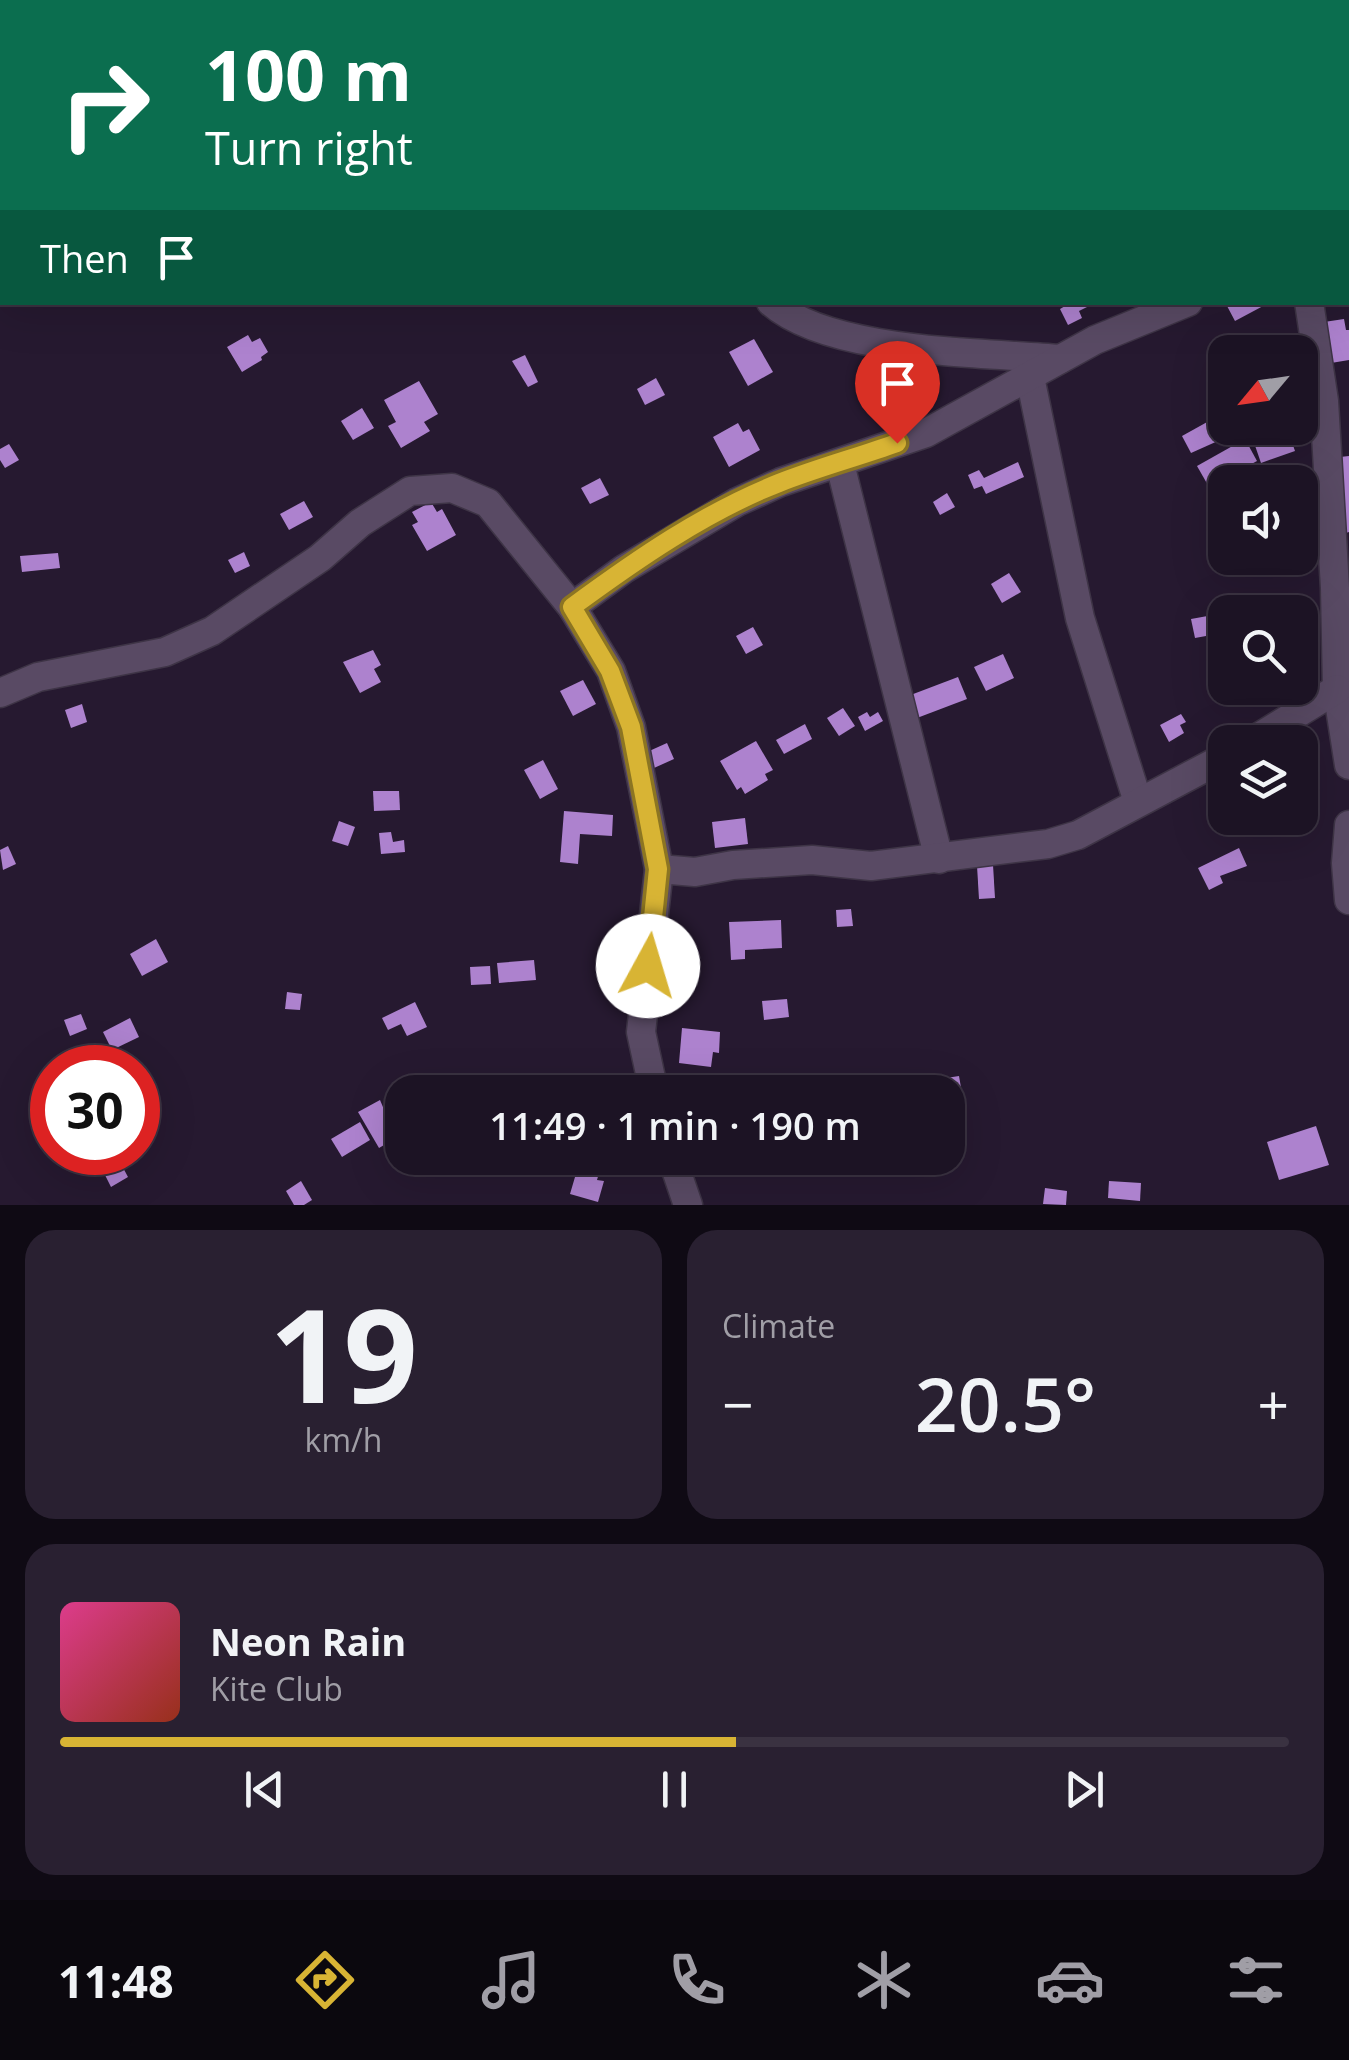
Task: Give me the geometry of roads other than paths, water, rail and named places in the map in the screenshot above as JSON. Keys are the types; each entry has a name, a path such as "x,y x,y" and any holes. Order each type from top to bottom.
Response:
{"street":[{"path":"775,305 784,314 846,338 1060,359"},
{"path":"572,607 624,569 737,502 781,482 926,433 1060,359 1180,305"},
{"path":"1310,305 1336,402 1337,688 1349,764"},
{"path":"1030,377 1080,618 1138,802"},
{"path":"840,464 939,858"},
{"path":"0,692 38,678 165,652 212,630 320,558 360,523 410,490 452,488 488,503 572,607 610,671 631,727 658,869 641,1032 650,1075"},
{"path":"1278,725 1337,688"},
{"path":"658,869 695,872 733,865 812,860 871,866 1048,844 1078,836 1208,766"},
{"path":"1349,825 1349,900"},
{"path":"678,1175 688,1205"}]}
